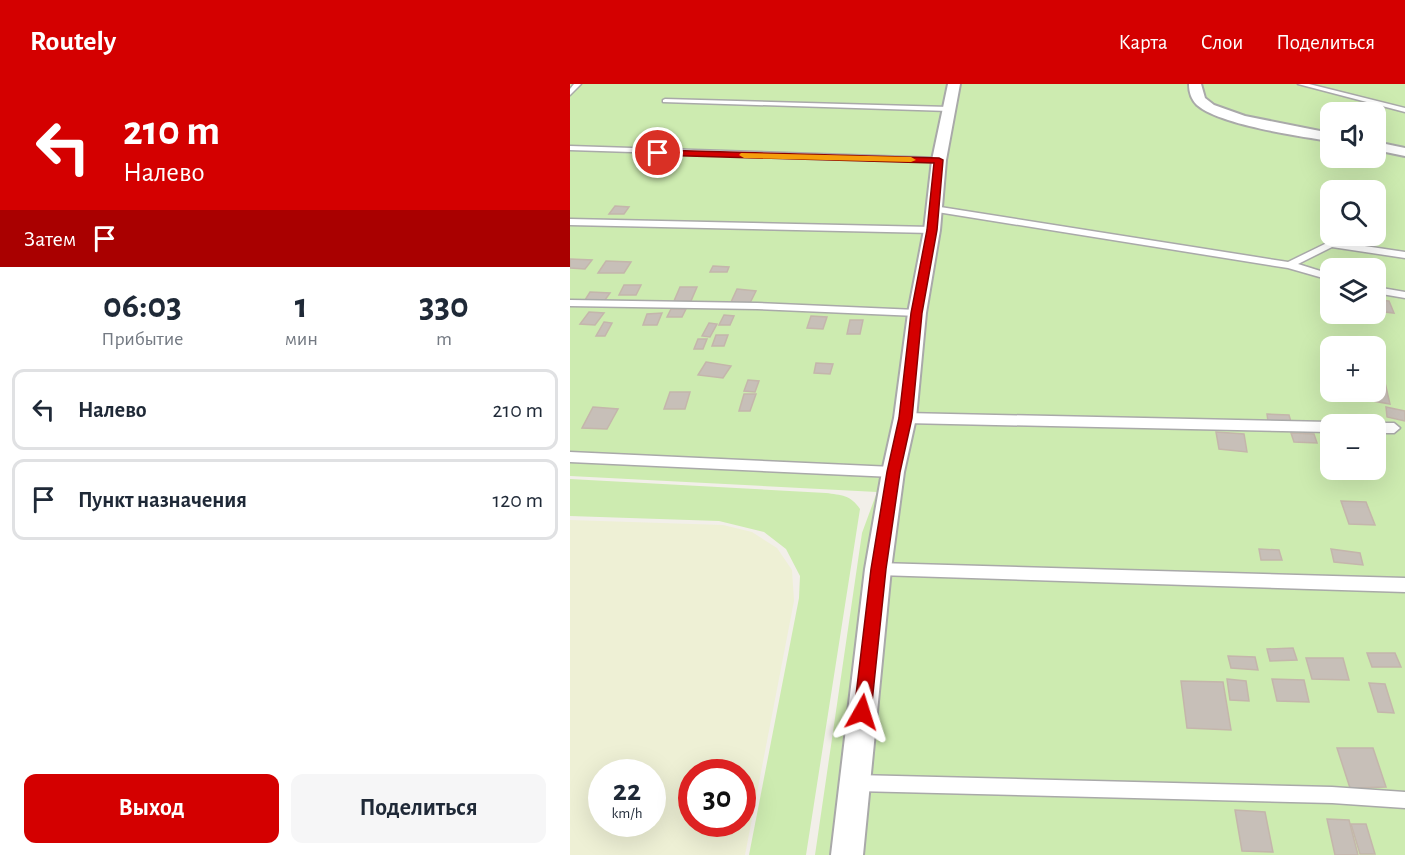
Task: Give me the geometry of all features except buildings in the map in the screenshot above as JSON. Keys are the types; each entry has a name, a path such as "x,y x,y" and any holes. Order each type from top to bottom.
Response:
{"street":[{"path":"847,855 878,569 893,472 905,418 917,313 933,220 939,160 954,84"},
{"path":"1195,84 1196,95 1201,103 1213,109 1244,119 1320,135"},
{"path":"1386,148 1405,152"}],"lane":[{"path":"570,93 578,84"},
{"path":"1301,84 1405,110"},
{"path":"665,101 949,109"},
{"path":"570,148 939,160"},
{"path":"570,222 933,220 1288,265 1320,275"},
{"path":"1288,265 1331,244 1405,255"},
{"path":"1386,292 1405,295"},
{"path":"570,303 757,306 917,313"},
{"path":"905,418 1320,427"},
{"path":"1386,429 1394,429"},
{"path":"570,457 893,472"},
{"path":"878,569 1405,585"},
{"path":"854,783 1332,795 1405,800"}],"green space":[{"path":"570,84 1405,84 1405,855 815,855 862,533 877,492 570,476"},
{"path":"570,479 826,493 841,495 857,504 860,509 806,855 749,855 753,837 756,837 756,819 799,598 800,576 786,549 764,532 719,521 570,516"},
{"path":"570,520 723,525 752,532 777,548 792,570 794,601 756,798 756,759 678,759 678,837 748,837 745,855 570,855"}],"slow traffic":[{"path":"744,155 911,160"}],"route":[{"path":"658,153 939,160 932,230 917,313 905,418 893,472 878,569 862,712"}]}
